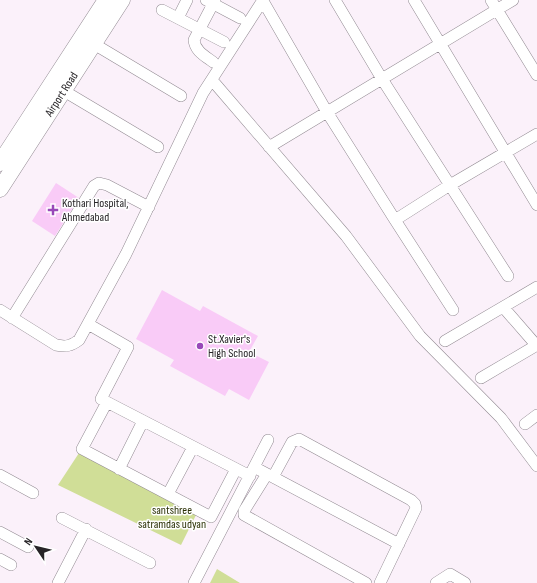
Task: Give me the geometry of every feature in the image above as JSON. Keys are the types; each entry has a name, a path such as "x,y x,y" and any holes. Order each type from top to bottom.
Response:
{"main road":[{"name":"Airport Road","path":"0,163 106,0"},
{"name":"Airport Road","path":"0,189 122,0"}],"street":[{"path":"178,18 187,0"},
{"path":"0,310 56,345 65,347 72,346 79,340 126,254 203,93 263,0 327,112 453,310"},
{"path":"336,0 382,79 508,276"},
{"path":"414,0 537,205"},
{"path":"269,147 440,43 494,5 513,0"},
{"path":"213,62 194,45 194,40 200,30 211,1 240,18"},
{"path":"494,5 537,75"},
{"path":"162,10 224,42"},
{"path":"94,44 181,96"},
{"path":"212,80 346,236 420,336 501,418 537,466"},
{"path":"64,91 158,147"},
{"path":"395,220 450,185 537,134"},
{"path":"12,318 94,186 99,183 107,185 149,207"},
{"path":"445,340 537,287"},
{"path":"481,378 537,346 504,307"},
{"path":"88,324 128,347 101,399 236,469 252,471 270,476 399,544"},
{"path":"107,402 82,449 211,517 236,469"},
{"path":"526,424 537,415"},
{"path":"119,468 143,421"},
{"path":"366,583 244,515 244,510 270,476 292,442 299,439 302,440 411,500 415,504 416,508 380,583"},
{"path":"194,583 268,440"},
{"path":"168,494 193,447"},
{"path":"0,475 33,493"},
{"path":"62,518 150,563"},
{"path":"62,582 86,530"},
{"path":"0,532 28,547"},
{"path":"0,559 11,565"},
{"path":"436,583 450,574 465,583"}],"green space":[{"name":"santshree satramdas udyan","path":"79,453 200,507 181,545 58,485"},
{"path":"217,569 240,583 210,583"}],"building":[{"path":"56,183 79,198 55,236 32,221"},
{"name":"St.Xavier's High School","path":"162,290 200,311 203,306 258,336 249,352 269,362 249,400 229,389 225,396 170,366 174,360 136,339"}],"place":[{"name":"Kothari Hospital, Ahmedabad","path":"53,210"},
{"name":"St.Xavier's High School","path":"200,346"}]}
